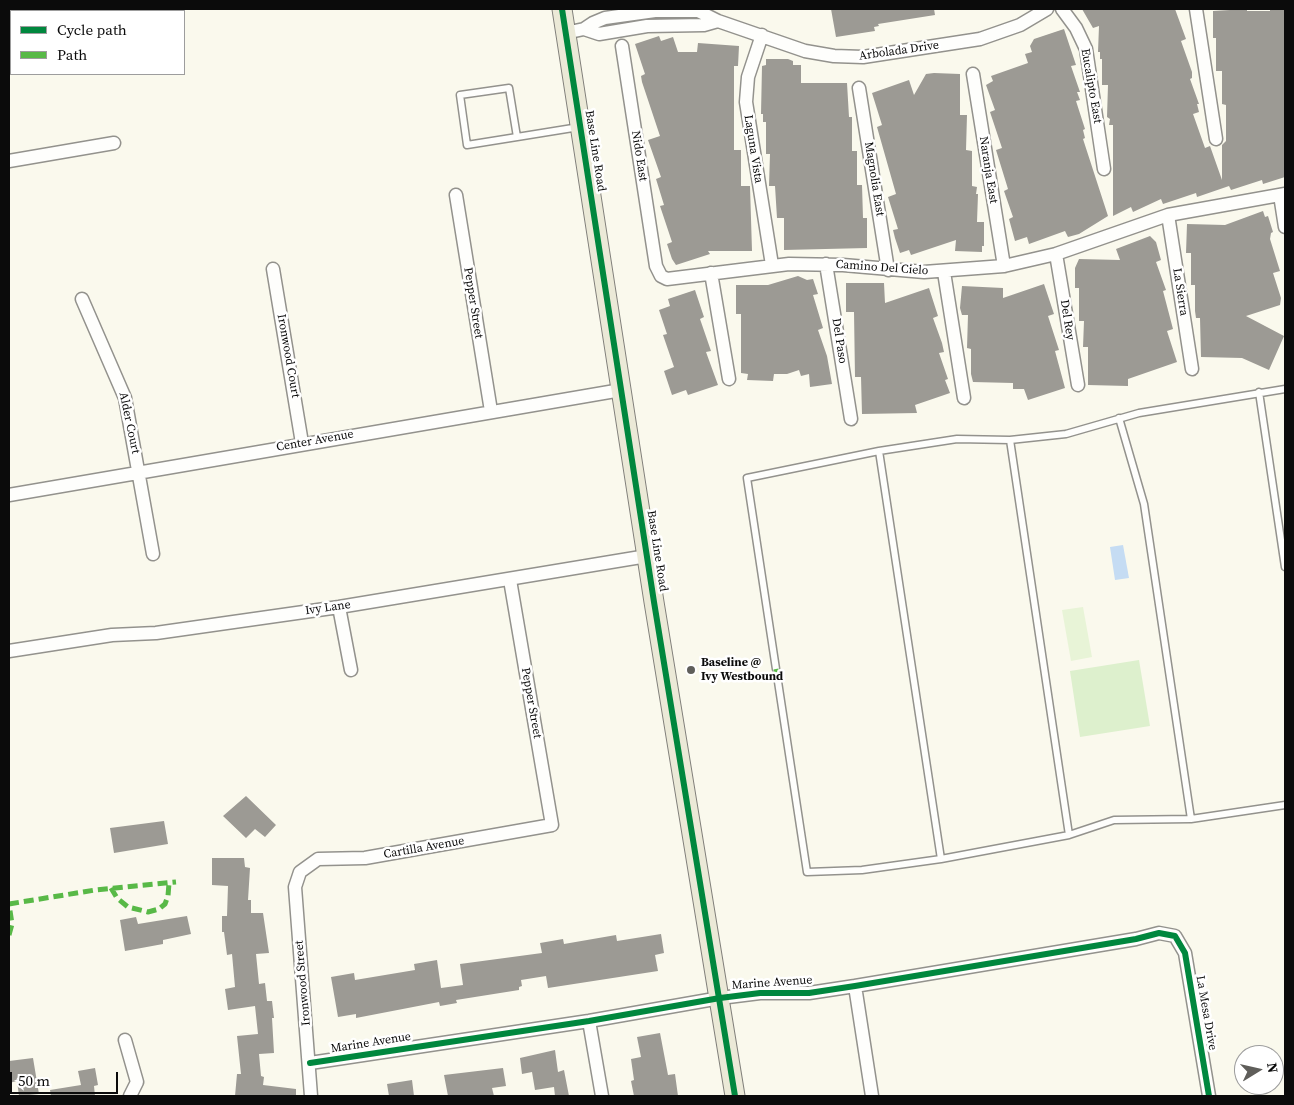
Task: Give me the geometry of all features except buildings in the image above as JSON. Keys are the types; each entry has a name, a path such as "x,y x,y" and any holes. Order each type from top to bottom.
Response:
{"main road":[{"name":"Base Line Road","path":"562,9 575,31 580,126 647,556 735,1096"}],"street":[{"name":"Arbolada Drive","path":"575,31 599,34 647,26 704,25 719,15 762,35 812,52 863,57 986,37 1020,25 1048,9"},
{"name":"Eucalipto East","path":"1062,9 1076,28 1086,50 1104,169"},
{"path":"1196,9 1216,139"},
{"path":"575,31 598,20 665,11 698,11 719,15"},
{"name":"Laguna Vista","path":"762,35 748,77 746,102 772,264"},
{"name":"Nido East","path":"622,46 656,266"},
{"name":"Naranja East","path":"973,74 1004,266"},
{"name":"Magnolia East","path":"859,88 888,270"},
{"path":"9,161 114,143"},
{"path":"1283,194 1285,227"},
{"name":"Camino Del Cielo","path":"656,266 661,276 667,279 772,264 826,264 888,270 944,272 1004,266 1056,254 1168,215 1283,194"},
{"name":"Pepper Street","path":"456,195 491,411"},
{"name":"La Sierra","path":"1168,215 1192,369"},
{"name":"Del Rey","path":"1056,254 1078,385"},
{"name":"Del Paso","path":"826,264 851,419"},
{"name":"Ironwood Court","path":"273,269 302,443"},
{"path":"944,272 964,398"},
{"path":"711,273 728,379"},
{"name":"Alder Court","path":"82,299 125,398 153,554"},
{"name":"Center Avenue","path":"9,495 302,443 621,390"},
{"name":"Ivy Lane","path":"9,651 112,635 156,634 339,607 647,556"},
{"name":"Pepper Street","path":"510,580 552,825"},
{"path":"339,607 351,670"},
{"name":"Cartilla Avenue","path":"300,872 318,859 365,858 552,825"},
{"name":"Ironwood Street","path":"300,872 295,887 310,1063 311,1096"},
{"name":"Marine Avenue","path":"310,1063 589,1021 720,998 760,993 809,993 855,986 1136,940 1159,933 1176,936"},
{"name":"La Mesa Drive","path":"1176,936 1185,953 1209,1096"},
{"path":"855,986 872,1096"},
{"path":"589,1021 602,1096"},
{"path":"125,1040 137,1082 130,1096"}],"lane":[{"path":"517,137 509,88 460,95 467,145 517,137 580,126"},
{"path":"1285,389 1259,392 1119,418 1066,434 1010,440 957,439 879,450 747,478 807,872 862,870 941,859 1069,835 1114,820 1192,819 1285,805"},
{"path":"1259,392 1285,567"},
{"path":"1119,418 1144,504 1192,819"},
{"path":"1010,440 1069,835"},
{"path":"879,450 941,859"}],"green space":[{"path":"1083,607 1092,657 1071,661 1062,610"},
{"path":"1139,660 1150,726 1080,737 1070,671"}],"water":[{"path":"1123,545 1129,578 1115,580 1110,547"}],"marked path":[{"path":"776,669 777,675"},
{"path":"9,904 95,890 176,882"},
{"path":"111,888 117,898 128,907 148,912 159,909 165,904 169,883"},
{"path":"9,904 12,924 9,935"}],"cycle path":[{"path":"562,9 654,602 735,1096"},
{"path":"310,1063 589,1021 720,998 760,993 809,993 855,986 1136,939 1159,933 1175,936 1185,953 1209,1096"}],"place":[{"name":"Baseline @ Ivy Westbound","path":"691,670"}]}
